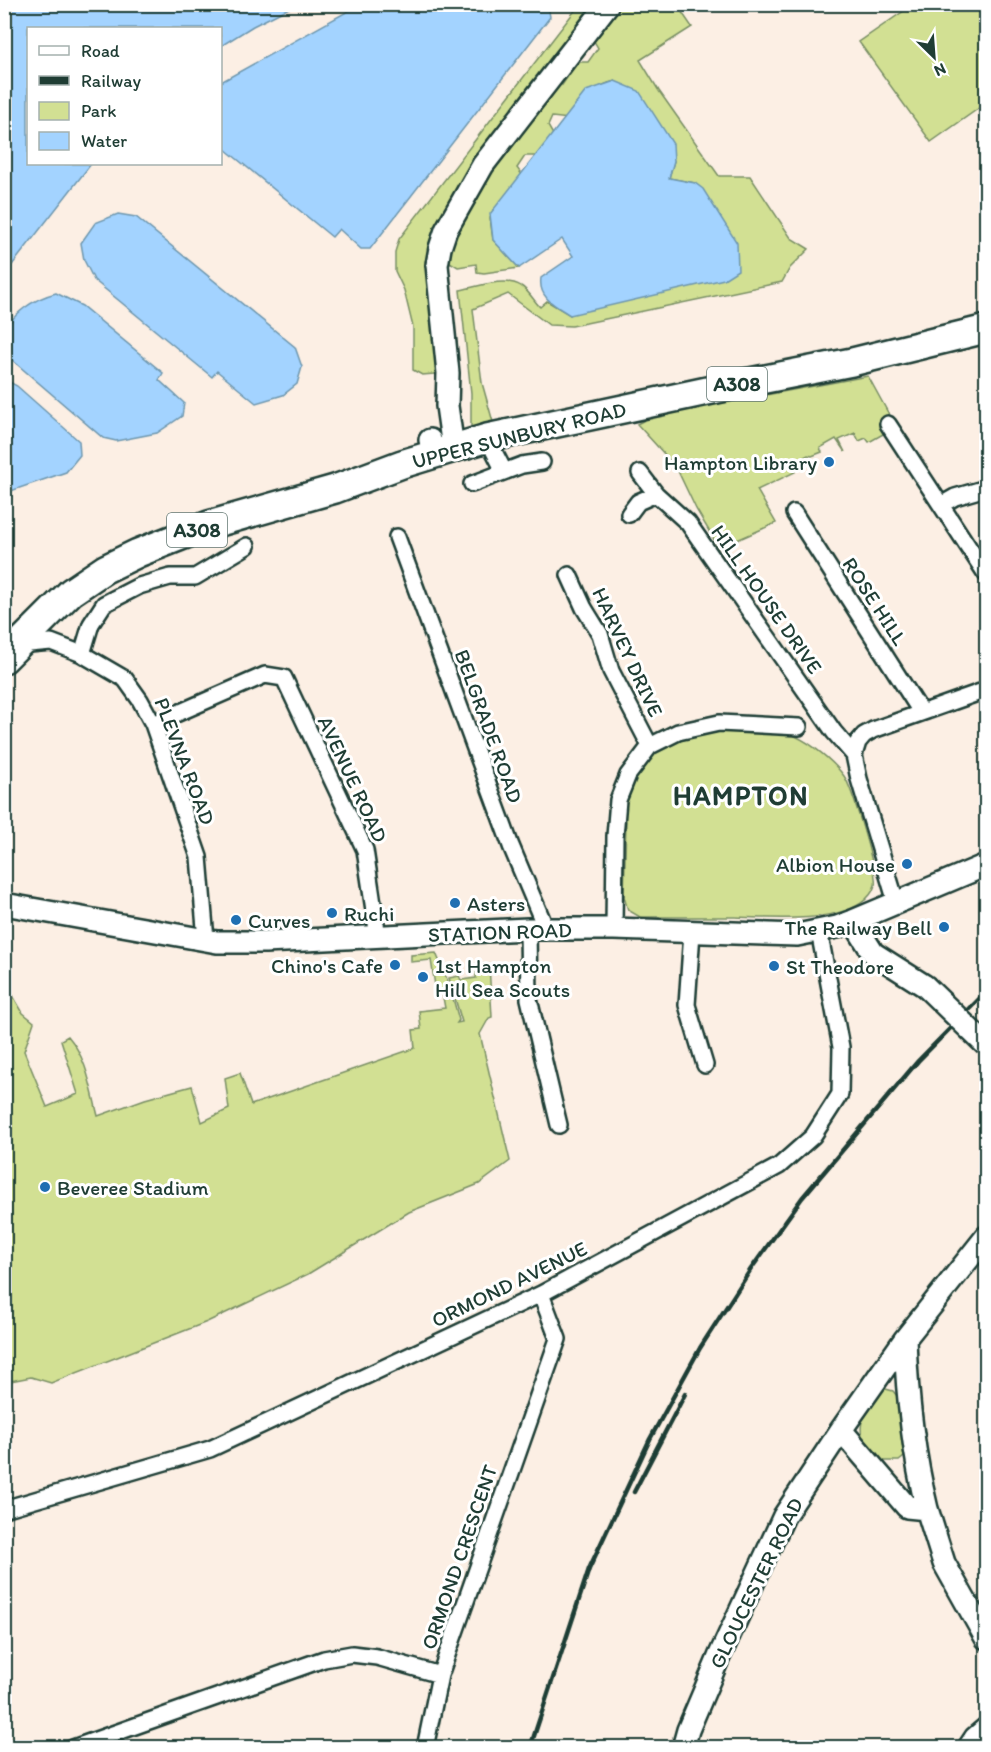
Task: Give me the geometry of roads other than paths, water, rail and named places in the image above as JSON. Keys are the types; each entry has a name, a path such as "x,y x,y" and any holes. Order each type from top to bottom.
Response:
{"highway":[{"name":"UPPER SUNBURY ROAD","path":"10,651 71,592 105,569 138,553 209,525 336,489 411,462 441,444 487,438 852,362 987,329"}],"street":[{"path":"441,444 447,406 448,373 437,266 446,230 483,165 608,4"},
{"path":"888,424 987,574"},
{"path":"487,438 504,471"},
{"path":"472,484 522,465 542,462"},
{"name":"HILL HOUSE DRIVE","path":"640,472 656,494 688,523 834,732 854,755"},
{"path":"941,505 955,497 987,488"},
{"path":"629,514 638,502 656,494"},
{"name":"ROSE HILL","path":"794,513 921,712"},
{"name":"BELGRADE ROAD","path":"397,537 511,846 537,929"},
{"path":"82,654 91,624 104,604 139,586 170,577 195,577 247,546"},
{"name":"HARVEY DRIVE","path":"569,575 584,608 600,634 611,671 650,746"},
{"name":"PLEVNA ROAD","path":"10,651 51,642 82,654 125,679 140,700 153,724 199,857 206,940"},
{"name":"AVENUE ROAD","path":"153,724 265,675 284,678 365,850 378,937"},
{"path":"896,902 859,779 854,755 858,742 873,730 987,690"},
{"path":"614,929 615,836 618,800 628,775 650,746 678,732 719,723 800,727"},
{"name":"STATION ROAD","path":"4,904 217,942 265,942 537,929 614,929 779,936 819,931 853,921 987,865"},
{"path":"853,921 873,952 925,986 987,1045"},
{"path":"537,929 529,999 559,1125"},
{"name":"ORMOND AVENUE","path":"4,1509 210,1449 541,1294 779,1166 813,1136 840,1094 842,1047 819,931"},
{"path":"692,932 687,1005 705,1065"},
{"name":"GLOUCESTER ROAD","path":"683,1748 688,1730 719,1657 784,1516 905,1339 987,1237"},
{"name":"ORMOND CRESCENT","path":"73,1748 324,1659 352,1654 377,1658 440,1675 558,1339 541,1294"},
{"path":"905,1339 909,1417 927,1509 944,1563 987,1638"},
{"path":"841,1430 907,1507 927,1509"},
{"path":"425,1748 440,1675"},
{"path":"965,1748 973,1736 987,1725"}],"water":[{"path":"11,4 295,5 253,26 222,45 222,27 27,27 27,165 90,165 5,274 4,13"},
{"path":"359,5 548,5 550,17 370,249 361,249 339,229 332,237 222,147 222,81"},
{"path":"615,81 639,91 673,144 674,161 669,178 695,183 703,189 737,243 738,270 724,279 570,315 549,301 541,285 541,278 573,256 562,239 519,268 493,240 490,214 586,91"},
{"path":"118,214 136,217 295,347 302,367 297,384 283,395 256,403 217,371 212,377 94,280 84,260 81,243 95,223"},
{"path":"56,293 82,306 163,373 159,380 184,403 182,416 157,433 116,441 103,438 11,359 4,337 11,321 32,303"},
{"path":"4,379 17,386 79,441 80,455 66,472 5,493"}],"railway":[{"path":"530,1748 589,1569 650,1439 700,1348 751,1269 802,1198 918,1061 986,992"},
{"path":"634,1492 685,1394"}],"place":[{"name":"Hampton Library","path":"829,462"},
{"name":"Albion House","path":"907,864"},
{"name":"Asters","path":"455,903"},
{"name":"Ruchi","path":"332,913"},
{"name":"Curves","path":"236,920"},
{"name":"The Railway Bell","path":"944,927"},
{"name":"Chino's Cafe","path":"395,965"},
{"name":"St Theodore","path":"774,966"},
{"name":"1st Hampton Hill Sea Scouts","path":"423,977"},
{"name":"Beveree Stadium","path":"45,1187"}],"district":[{"name":"HAMPTON","path":"741,795"}]}
